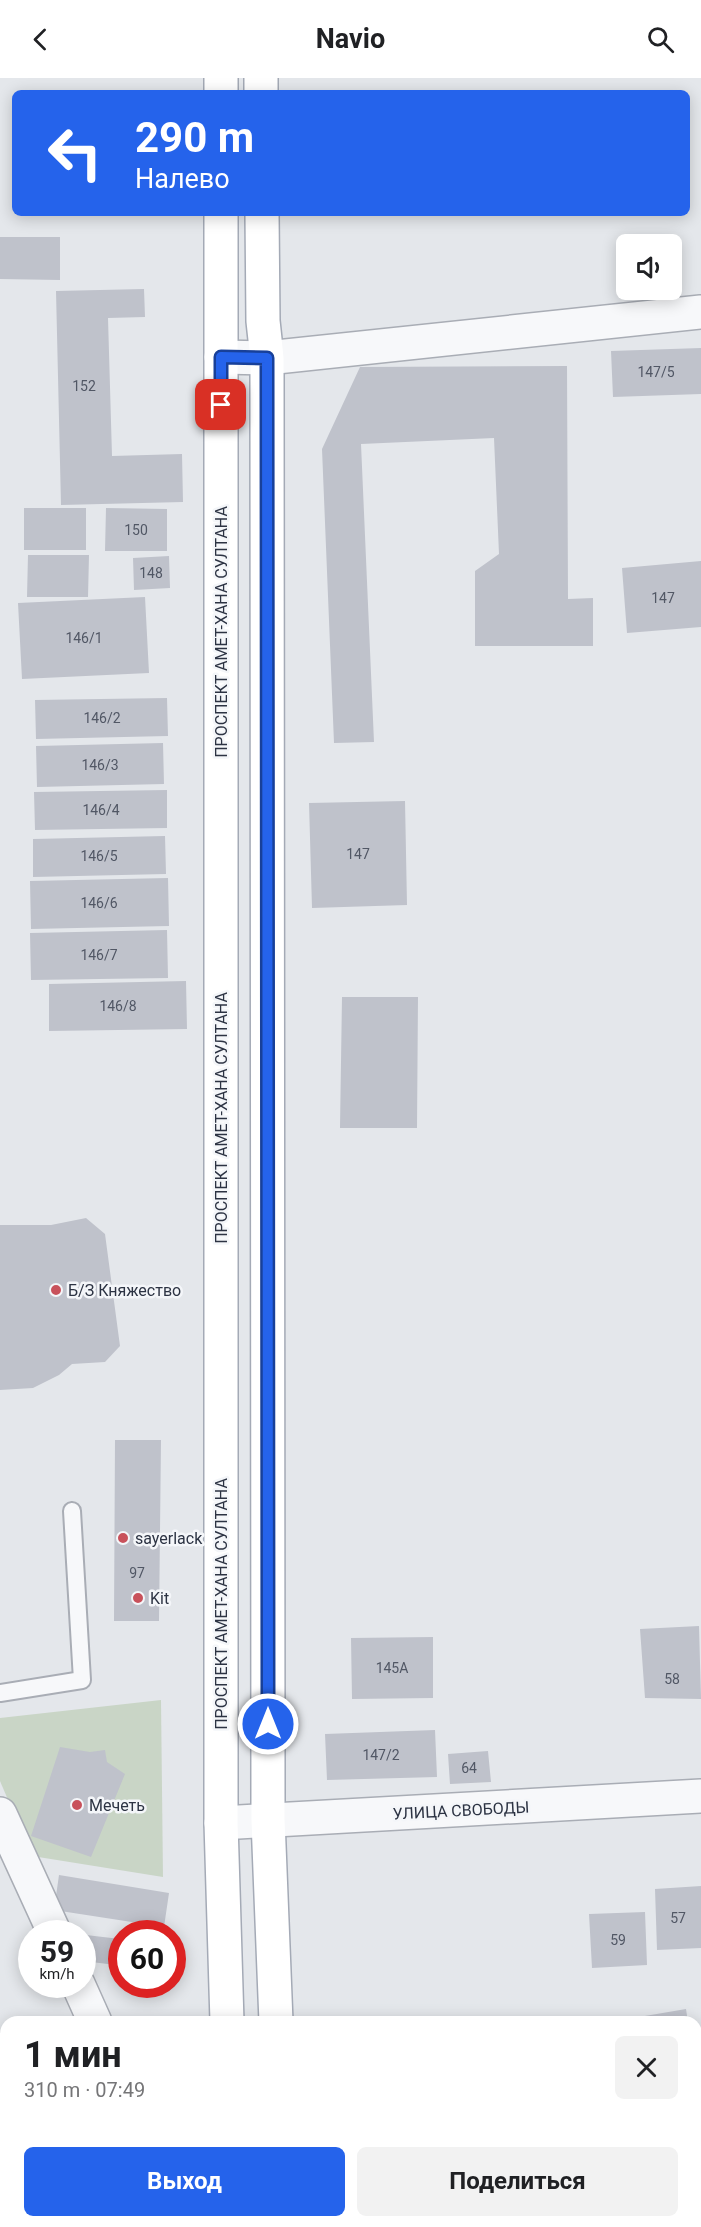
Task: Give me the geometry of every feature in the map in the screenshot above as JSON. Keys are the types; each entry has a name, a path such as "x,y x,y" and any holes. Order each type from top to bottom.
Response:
{"main road":[{"name":"ПРОСПЕКТ АМЕТ-ХАНА СУЛТАНА","path":"221,216 221,1823 227,2016"},
{"path":"262,216 263,321 267,358 268,1820 276,2016"}],"street":[{"path":"221,357 267,358 701,312"},
{"name":"УЛИЦА СВОБОДЫ","path":"221,1823 701,1796"},
{"path":"0,1816 48,1920"},
{"path":"85,1998 93,2016"}],"lane":[{"path":"0,1693 82,1680 72,1511"}],"green space":[{"path":"161,1700 163,1877 32,1856 0,1781 0,1718"}],"building":[{"path":"0,237 60,237 60,280 0,279"},
{"path":"144,289 145,317 108,318 112,456 182,454 183,502 61,505 56,291"},
{"path":"701,348 701,394 613,397 611,351"},
{"path":"567,366 568,599 593,598 593,646 475,646 475,571 499,554 494,438 361,444 374,742 334,743 322,449 360,367"},
{"path":"24,508 86,508 86,550 24,550"},
{"path":"106,508 167,509 167,551 105,551"},
{"path":"28,555 89,555 88,597 27,597"},
{"path":"169,556 170,588 134,590 133,558"},
{"path":"701,561 701,627 627,633 622,568"},
{"path":"145,597 149,673 22,679 18,603"},
{"path":"167,698 168,736 36,739 35,700"},
{"path":"163,743 164,784 37,787 36,746"},
{"path":"167,790 167,828 35,830 34,792"},
{"path":"405,801 407,905 312,908 309,803"},
{"path":"165,836 166,874 33,877 33,839"},
{"path":"168,878 169,926 31,929 30,881"},
{"path":"167,930 168,978 31,980 30,933"},
{"path":"186,981 187,1029 49,1031 49,984"},
{"path":"342,997 418,997 417,1128 340,1128"},
{"name":"Б/З Княжество","path":"86,1218 105,1234 120,1346 105,1362 72,1364 59,1375 33,1388 0,1390 0,1225 51,1225"},
{"path":"115,1440 161,1440 159,1621 114,1621"},
{"path":"699,1626 701,1699 645,1698 640,1629"},
{"path":"433,1637 433,1698 352,1699 351,1638"},
{"path":"435,1730 437,1777 327,1780 325,1734"},
{"name":"Мечеть","path":"60,1747 90,1752 105,1750 107,1762 125,1774 91,1857 31,1836"},
{"path":"488,1751 491,1782 450,1784 448,1754"},
{"path":"59,1875 169,1893 165,1920 119,1920 54,1910"},
{"path":"701,1886 701,1948 657,1950 655,1889"},
{"path":"645,1912 647,1965 592,1968 589,1914"},
{"path":"96,1936 108,1938 108,1964 96,1963"},
{"path":"686,2009 687,2016 645,2016"}],"place":[{"name":"Б/З Княжество","path":"56,1290"},
{"name":"sayerlack","path":"123,1538"},
{"name":"Kit","path":"138,1598"},
{"name":"Мечеть","path":"77,1805"}],"route":[{"path":"221,405 221,357 267,358 268,1724"}]}
